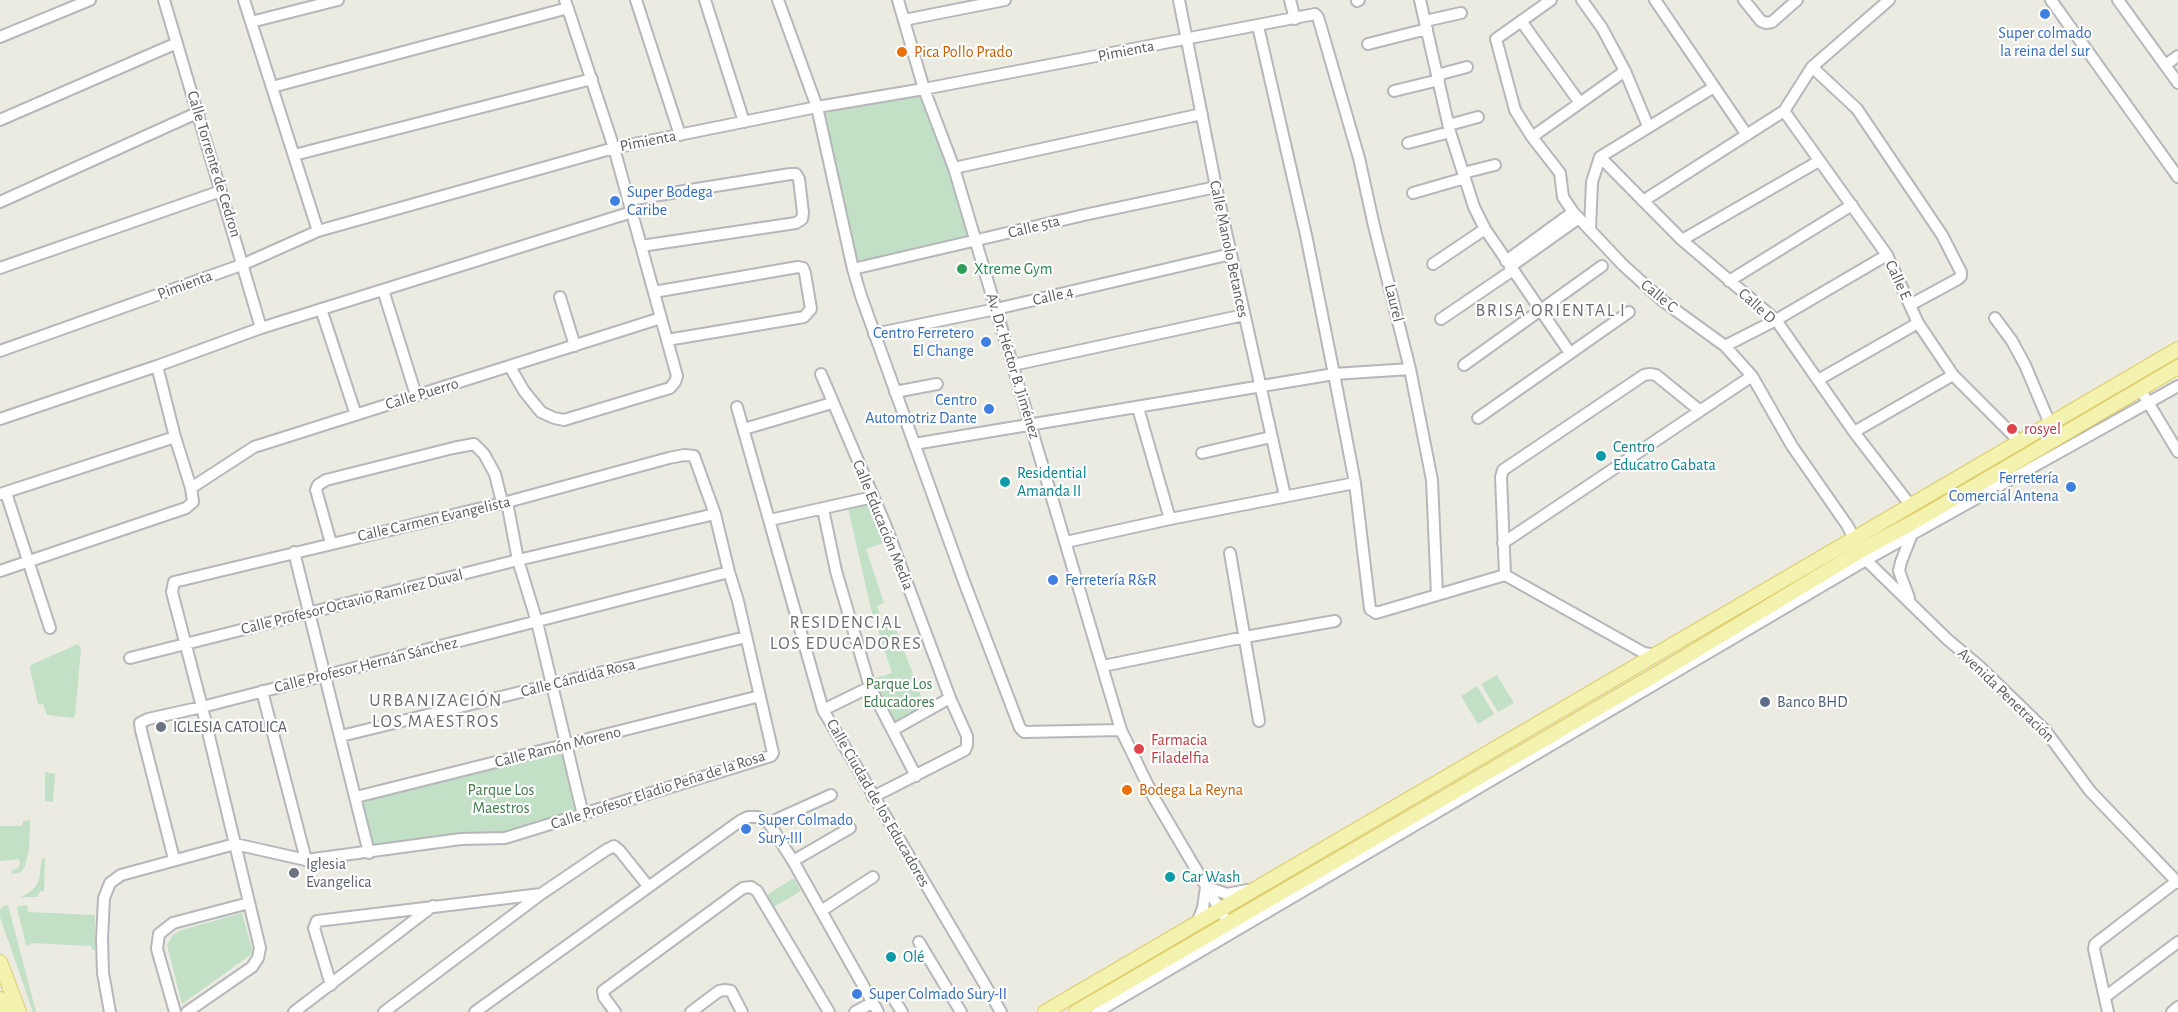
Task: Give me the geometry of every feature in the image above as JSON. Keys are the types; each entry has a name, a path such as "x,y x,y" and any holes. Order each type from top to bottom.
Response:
{"main road":[{"path":"1076,1012 1665,669 1861,549 1911,506 2178,349"},
{"path":"1045,1012 1656,656 1919,519 2178,367"},
{"path":"0,962 19,1012"},
{"path":"0,999 5,1012"}],"street":[{"path":"0,37 90,0"},
{"name":"Calle Torrente de Cedron","path":"165,0 261,328"},
{"path":"244,0 318,231"},
{"path":"251,22 338,0"},
{"path":"636,0 680,135"},
{"path":"705,0 744,122"},
{"path":"778,0 817,107 853,269 874,334 997,671 1022,731 1121,730"},
{"name":"Av. Dr. Héctor B. Jiménez","path":"898,0 924,89 954,168 1121,730 1154,798 1228,923"},
{"path":"904,20 1005,0"},
{"name":"Calle Manolo Betances","path":"1179,0 1216,187 1285,496"},
{"path":"1290,0 1295,19"},
{"path":"1420,0 1449,128 1474,207 1485,229 1570,353"},
{"path":"1551,0 1521,21 1580,103"},
{"path":"1582,0 1602,28 1625,71 1648,126"},
{"path":"1655,0 1748,135"},
{"path":"1744,0 1761,21 1766,23 1772,22 1797,0"},
{"path":"1643,201 1784,111 1812,67 1887,0"},
{"path":"2052,0 2178,177"},
{"path":"2118,0 2178,83"},
{"path":"272,87 566,4 614,148 677,376 670,388 564,420 541,412 524,391 510,367"},
{"path":"1368,44 1461,13"},
{"name":"Pimienta","path":"0,351 244,264 318,231 614,148 817,107 1187,40 1315,14 1318,17"},
{"name":"Laurel","path":"1318,17 1359,158 1410,369 1432,480 1437,595"},
{"name":"Calle C","path":"1521,21 1496,39 1515,110 1532,137 1560,173 1563,197 1576,215 1623,265 1663,301 1725,346 1752,376 1792,446 1861,549"},
{"path":"1258,26 1306,235 1355,483 1370,609 1376,613 1505,575 1644,653 1656,656"},
{"path":"0,120 177,43"},
{"path":"2165,65 2178,56"},
{"path":"1394,91 1467,67"},
{"path":"1812,67 1857,109 1942,235 1961,276 1910,305"},
{"path":"1532,137 1625,71"},
{"path":"294,155 591,79"},
{"path":"1590,229 1592,182 1600,157 1714,87"},
{"name":"Calle E","path":"1784,111 1887,255 1918,324 1953,375 2020,442"},
{"path":"0,202 199,112"},
{"path":"954,168 1202,114"},
{"path":"1408,143 1478,117"},
{"name":"Calle D","path":"1600,157 1682,240 1776,320 1854,432 1911,506"},
{"path":"1682,240 1819,161"},
{"path":"1413,193 1495,165"},
{"path":"628,200 796,174 800,179 802,219 796,223 641,246"},
{"name":"Calle 5ta","path":"853,269 1216,187"},
{"path":"0,268 221,191"},
{"path":"1729,281 1852,205"},
{"path":"0,419 261,328 632,212"},
{"path":"1441,319 1576,215"},
{"path":"1433,264 1485,229"},
{"name":"Calle 4","path":"874,334 996,309 1231,254"},
{"path":"1725,346 1776,320 1887,255"},
{"path":"1464,365 1602,266"},
{"path":"654,292 798,267 803,268 805,273 811,309 804,317 667,340"},
{"path":"383,290 416,395"},
{"path":"560,297 575,346"},
{"path":"321,309 356,415"},
{"path":"1478,418 1629,312"},
{"path":"1012,365 1244,315"},
{"name":"Calle Puerro","path":"191,488 254,447 661,318"},
{"path":"1995,318 2012,341 2025,365 2050,424"},
{"path":"1818,380 1918,324"},
{"path":"0,571 186,508 193,502 156,366"},
{"path":"914,444 1334,374 1410,369"},
{"name":"Calle Educación Media","path":"820,374 873,497 950,698 967,736 965,750 873,797"},
{"path":"1505,575 1501,474 1503,470 1644,375 1656,375 1700,410"},
{"path":"1854,432 1953,375"},
{"path":"1503,543 1752,376"},
{"path":"895,392 937,384"},
{"path":"1097,1012 1861,549 1912,534 2178,386"},
{"path":"2140,389 2178,452"},
{"path":"744,429 832,403"},
{"name":"Calle Ciudad de los Educadores","path":"737,407 824,710 1000,1012"},
{"path":"1138,408 1170,519"},
{"path":"1202,453 1271,436"},
{"path":"51,628 3,494 175,437"},
{"path":"331,543 316,490 318,485 326,480 474,444 484,454 495,474 504,502 518,560 537,622 583,815"},
{"name":"Calle Carmen Evangelista","path":"186,644 172,592 174,582 504,502 669,458 694,456 715,514"},
{"path":"1066,542 1355,483"},
{"path":"770,520 873,497"},
{"path":"823,509 836,571 870,687 916,776"},
{"path":"715,514 760,696"},
{"name":"Calle Profesor Octavio Ramírez Duval","path":"130,658 518,560 715,514"},
{"path":"1910,601 1899,571 1912,534"},
{"name":"Avenida Penetración","path":"1861,549 1947,639 1979,666 2044,730 2090,791 2177,882"},
{"path":"294,552 369,853"},
{"path":"1230,553 1259,721"},
{"name":"Calle Profesor Hernán Sánchez","path":"174,859 140,723 148,719 729,572"},
{"path":"1103,666 1245,636 1335,621"},
{"name":"Calle Cándida Rosa","path":"341,736 746,637"},
{"path":"186,644 260,948 256,963 187,1012"},
{"path":"824,710 870,687"},
{"path":"262,691 306,860"},
{"name":"Calle Ramón Moreno","path":"356,797 760,696"},
{"name":"Calle Profesor Eladio Peña de la Rosa","path":"110,1012 103,973 104,898 110,882 121,875 235,844 306,860 461,840 505,838 769,758 773,753 760,696"},
{"path":"893,730 950,698"},
{"path":"769,824 831,795"},
{"path":"475,1012 648,886 748,817 758,817 769,824 793,861 875,1008 855,1012"},
{"path":"793,861 850,828"},
{"path":"384,1012 541,894 614,846 620,850 648,886"},
{"path":"821,911 873,877"},
{"path":"2108,1012 2094,949 2098,940 2177,882"},
{"path":"1197,923 1203,909 1206,887 1227,894 1262,885"},
{"path":"615,1012 604,997 603,991 742,888 751,887 757,891 829,1012"},
{"path":"331,985 314,928 317,921 541,894"},
{"path":"175,1012 157,949 159,934 173,923 249,903"},
{"path":"294,1012 434,906"},
{"path":"919,942 961,1012"},
{"path":"2105,997 2178,942"},
{"path":"691,1012 719,991 725,990 731,991 742,1012"},
{"path":"895,1001 902,1012"},
{"path":"2172,1012 2178,1007"}],"green space":[{"path":"926,93 969,237 857,268 825,113"},
{"name":"Parque Los Educadores","path":"870,502 887,542 866,549 884,603 877,606 883,624 893,621 925,707 896,724 877,694 872,679 892,673 871,609 848,508"},
{"path":"78,644 81,649 75,715 73,718 47,715 43,704 38,704 31,665"},
{"path":"1497,675 1514,703 1498,712 1481,684"},
{"path":"1477,686 1494,714 1478,724 1461,696"},
{"name":"Parque Los Maestros","path":"559,751 563,757 575,811 572,813 505,834 373,846 364,800"},
{"path":"45,772 55,774 53,802 45,801"},
{"path":"30,820 29,850 25,866 21,872 12,874 11,871 18,868 20,864 19,859 0,861 0,826 22,826 23,821"},
{"path":"42,858 45,859 44,891 39,892 38,897 21,897 36,886"},
{"path":"794,878 801,891 772,908 765,896"},
{"path":"8,905 36,1012 33,1012 0,917 0,910 3,906"},
{"path":"27,905 28,912 95,915 95,950 91,946 30,943 30,946 26,945 17,908"},
{"path":"242,913 253,953 182,1004 167,945 173,935 181,930"}],"place":[{"name":"Super colmado la reina del sur","path":"2045,14"},
{"name":"Pica Pollo Prado","path":"902,52"},
{"name":"Super Bodega Caribe","path":"615,201"},
{"name":"Xtreme Gym","path":"962,269"},
{"name":"Centro Ferretero El Change","path":"986,342"},
{"name":"Centro Automotriz Dante","path":"989,409"},
{"name":"rosyel","path":"2012,429"},
{"name":"Centro Educatro Gabata","path":"1601,456"},
{"name":"Residential Amanda II","path":"1005,482"},
{"name":"Ferretería Comercial Antena","path":"2071,487"},
{"name":"Ferretería R&R","path":"1053,580"},
{"name":"Banco BHD","path":"1765,702"},
{"name":"IGLESIA CATOLICA","path":"161,727"},
{"name":"Farmacia Filadelfia","path":"1139,749"},
{"name":"Bodega La Reyna","path":"1127,790"},
{"name":"Super Colmado Sury-III","path":"746,829"},
{"name":"Iglesia Evangelica","path":"294,873"},
{"name":"Car Wash","path":"1170,877"},
{"name":"Olé","path":"891,957"},
{"name":"Super Colmado Sury-II","path":"857,994"}],"district":[{"name":"BRISA ORIENTAL I","path":"1551,311"},
{"name":"RESIDENCIAL LOS EDUCADORES","path":"846,633"},
{"name":"URBANIZACIÓN LOS MAESTROS","path":"436,711"}]}
